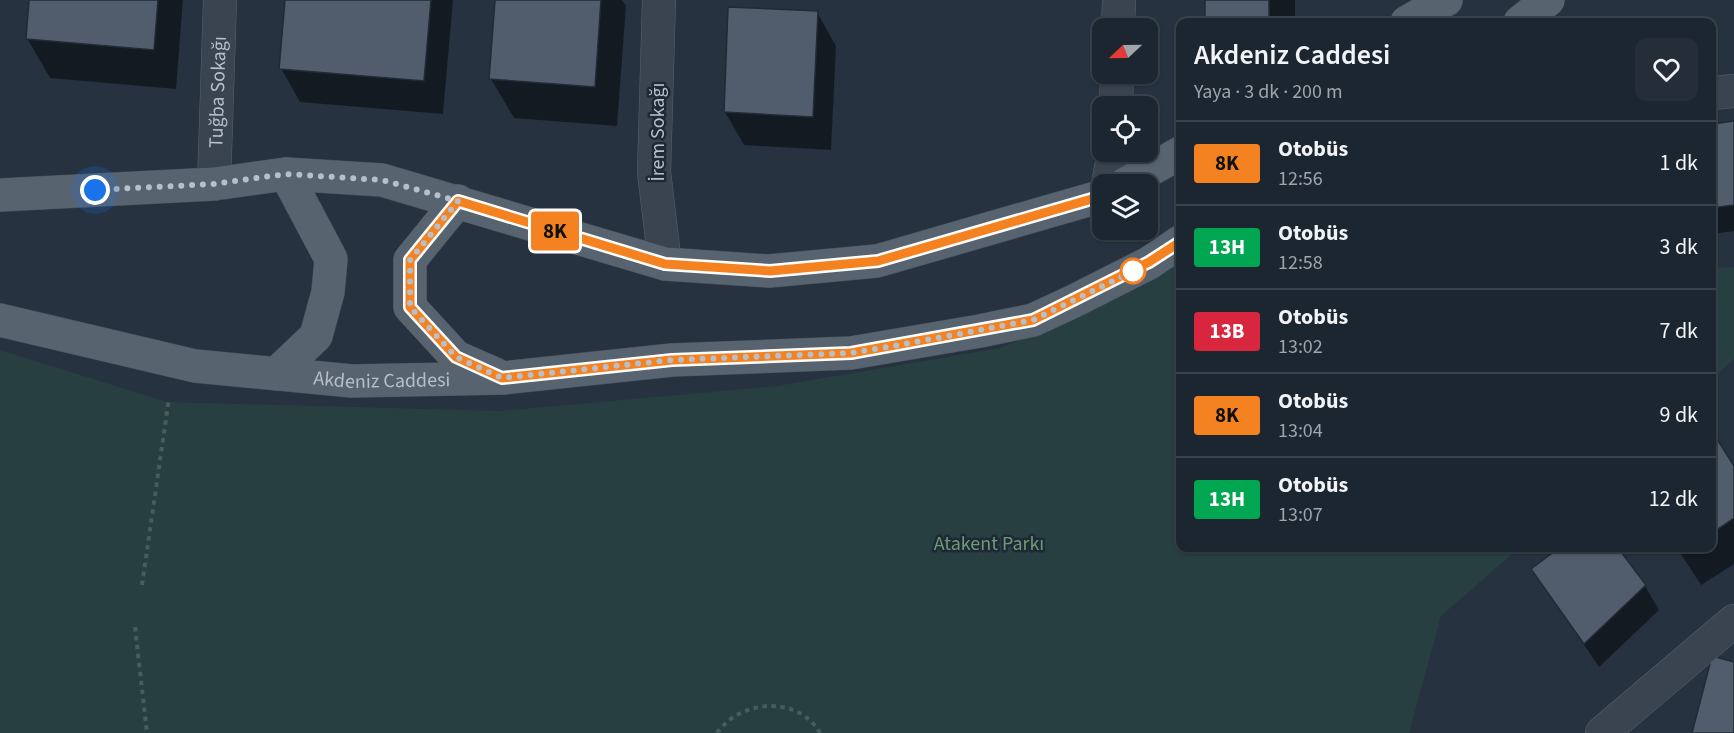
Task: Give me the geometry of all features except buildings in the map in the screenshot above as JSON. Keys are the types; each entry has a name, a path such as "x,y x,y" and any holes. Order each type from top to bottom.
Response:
{"main road":[{"path":"1414,18 1446,0"},
{"path":"1525,18 1548,0"},
{"path":"1143,174 1176,155"},
{"path":"276,374 316,336 328,292 331,259 286,174"},
{"path":"0,195 214,184 286,174 382,180 665,264 770,271 878,261 1092,199"},
{"path":"458,201 410,260 410,307 456,357 502,378"},
{"name":"Akdeniz Caddesi","path":"0,320 195,366 352,381 502,378 672,360 851,353 980,331 1033,320 1149,262 1176,245"}],"street":[{"name":"Tuğba Sokağı","path":"214,184 220,0"},
{"name":"İrem Sokağı","path":"659,0 654,172 665,264"},
{"path":"1118,18 1119,0"},
{"path":"1716,93 1734,91"},
{"path":"1602,733 1734,621"}],"path":[{"path":"142,585 175,361"},
{"path":"135,627 147,733"},
{"path":"717,733 738,713 757,706 777,705 798,712 816,726 820,733"}],"green space":[{"name":"Atakent Parkı","path":"1176,263 1176,552 1514,552 1441,616 1409,733 0,733 0,350 167,402 499,411 777,386 1000,348 1084,314"},
{"path":"1734,267 1734,359 1716,375 1716,268"}],"bus line":[{"name":"8K","path":"1092,199 878,261 770,271 665,264 458,201 410,260 410,307 456,357 502,378 672,360 851,353 1033,320 1149,262 1176,245"}],"route":[{"path":"95,190 214,184 286,174 382,180 458,201 410,260 410,307 456,357 502,378 672,360 851,353 894,346 1033,320 1133,271"}]}
